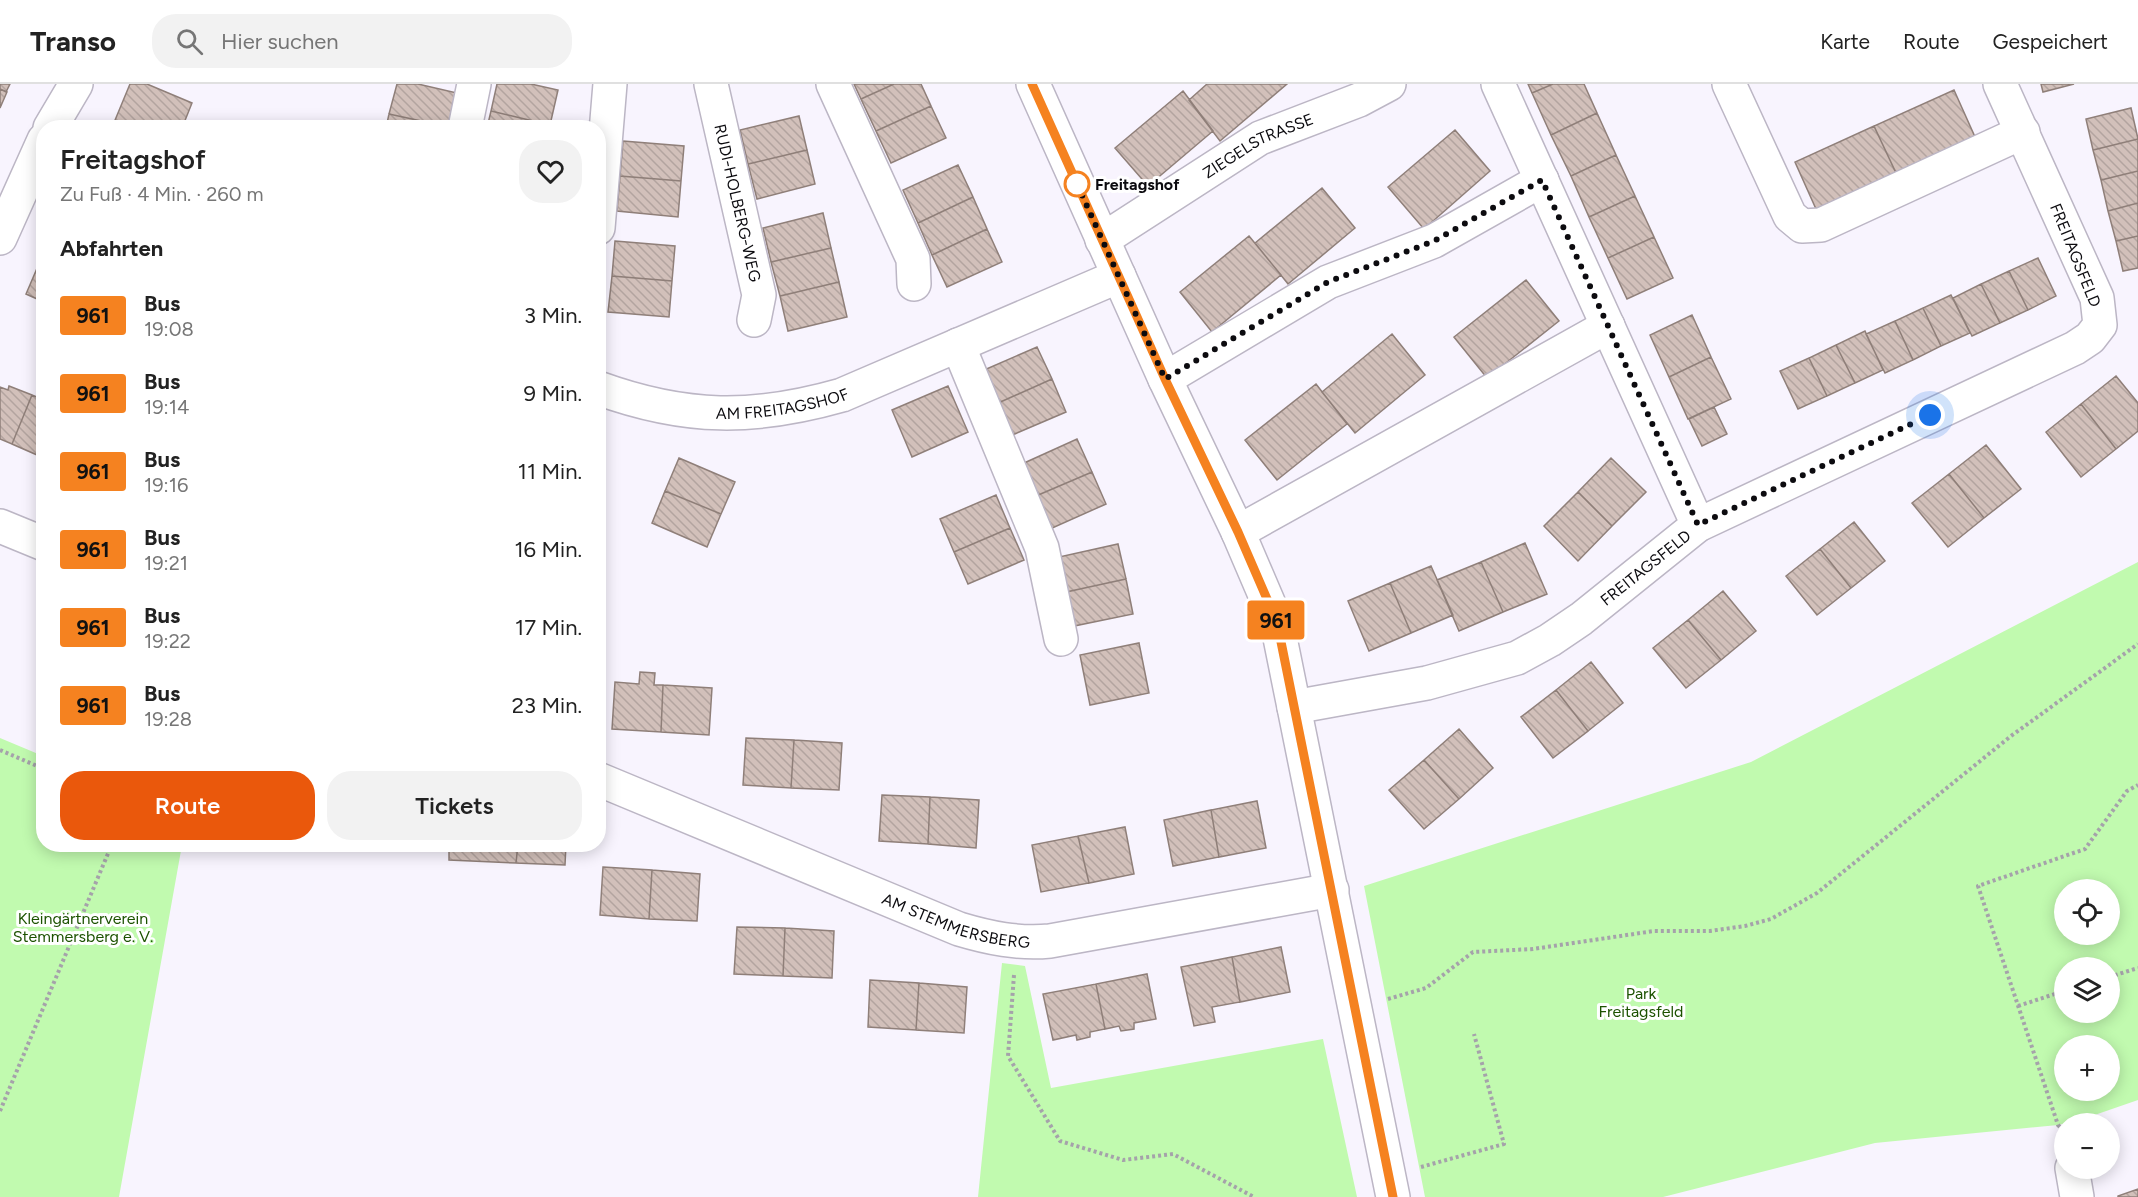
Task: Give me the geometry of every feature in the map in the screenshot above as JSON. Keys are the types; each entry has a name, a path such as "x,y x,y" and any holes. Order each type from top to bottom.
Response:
{"street":[{"path":"55,120 76,84"},
{"path":"467,120 474,84"},
{"path":"606,132 610,84"},
{"name":"RUDI-HOLBERG-WEG","path":"711,84 759,295 754,320"},
{"path":"833,84 913,259 914,284"},
{"name":"ZIEGELSTRASSE","path":"1102,240 1260,138 1359,100 1389,84"},
{"path":"1498,84 1698,525"},
{"path":"1729,84 1790,216 1802,226 1821,225 2023,132"},
{"name":"FREITAGSFELD","path":"1294,707 1427,683 1516,658 1581,619 1698,525 2064,353 2090,338 2100,325 2097,298 2000,84"},
{"path":"1040,87 1102,240 1238,532 1277,622 1391,1185"},
{"path":"0,238 36,158"},
{"path":"1165,379 1328,282 1434,241 1542,180"},
{"name":"AM FREITAGSHOF","path":"606,391 665,409 752,414 798,408 842,395 1119,276"},
{"path":"1238,532 1608,327"},
{"path":"958,345 1042,548 1061,639"},
{"path":"0,526 36,541"},
{"name":"AM STEMMERSBERG","path":"606,782 958,929 991,938 1050,941 1332,890"},
{"path":"2074,1179 2077,1197"}],"path":[{"path":"1386,1000 1426,988 1473,952 1533,949 1654,931 1710,931 1745,926 1771,919 1817,894 2011,736 2138,644"},
{"path":"0,750 36,766"},
{"path":"2054,1113 1978,886 2085,849 2127,791 2138,785"},
{"path":"0,1111 109,852"},
{"path":"1016,941 1008,1056 1060,1142 1123,1160 1173,1154 1254,1197"},
{"path":"2120,974 2138,968"},
{"path":"2018,1006 2054,994"},
{"path":"1391,1185 1451,1160 1504,1144 1474,1034"}],"green space":[{"name":"Park Freitagsfeld","path":"2138,562 2138,1100 2100,1113 2054,1113 2054,1125 1875,1143 1663,1197 1425,1197 1364,886 1751,762"},
{"name":"Kleingärtnerverein Stemmersberg e. V.","path":"0,738 36,753 36,852 181,852 119,1197 0,1197"},
{"path":"1002,963 1025,966 1051,1088 1323,1039 1357,1197 978,1197"}],"building":[{"path":"0,84 10,84 6,92 0,89"},
{"path":"130,84 147,84 192,103 185,120 115,120"},
{"path":"397,84 418,84 457,93 451,120 417,120 389,114"},
{"path":"497,84 531,84 558,90 551,120 529,120 491,111"},
{"path":"854,84 894,84 861,99"},
{"path":"894,84 921,84 931,106 876,131 861,99"},
{"path":"1207,84 1287,84 1220,141 1189,100"},
{"path":"1528,84 1553,84 1532,93"},
{"path":"1553,84 1584,84 1597,113 1551,135 1532,93"},
{"path":"2041,84 2074,84 2043,92"},
{"path":"0,89 7,92 0,108"},
{"path":"1954,90 1975,137 1896,173 1874,126"},
{"path":"1183,91 1213,131 1148,186 1115,148"},
{"path":"931,106 946,138 891,163 876,131"},
{"path":"2131,108 2138,139 2093,150 2086,119"},
{"path":"491,111 529,120 489,120"},
{"path":"1597,113 1616,155 1571,176 1551,135"},
{"path":"389,114 417,120 388,120"},
{"path":"799,116 807,150 748,164 740,130"},
{"path":"1874,126 1896,173 1816,209 1795,162"},
{"path":"1455,130 1490,171 1424,229 1388,187"},
{"path":"2138,139 2138,171 2101,180 2093,150"},
{"path":"623,141 684,146 681,181 620,176"},
{"path":"807,150 815,184 757,199 748,164"},
{"path":"1616,155 1635,196 1589,217 1571,176"},
{"path":"958,165 973,197 918,223 903,190"},
{"path":"2138,171 2138,203 2108,211 2101,180"},
{"path":"620,176 681,181 678,217 617,211"},
{"path":"1322,188 1355,228 1288,284 1255,243"},
{"path":"1635,196 1654,237 1608,258 1589,217"},
{"path":"973,197 987,229 932,255 918,223"},
{"path":"2138,203 2138,236 2116,241 2108,211"},
{"path":"823,213 831,248 771,262 763,228"},
{"path":"987,229 1002,262 947,287 932,255"},
{"path":"1249,236 1281,275 1212,332 1180,292"},
{"path":"2138,236 2138,268 2123,271 2116,241"},
{"path":"1654,237 1673,278 1627,299 1608,258"},
{"path":"615,241 675,246 672,281 612,276"},
{"path":"831,248 839,282 780,296 771,262"},
{"path":"2038,258 2056,296 2028,310 2009,271"},
{"path":"36,271 36,298 26,294"},
{"path":"2009,271 2028,310 2000,323 1981,284"},
{"path":"612,276 672,281 669,317 608,312"},
{"path":"1526,280 1559,321 1487,378 1454,337"},
{"path":"839,282 847,317 788,331 780,296"},
{"path":"1981,284 2000,323 1972,336 1953,298"},
{"path":"1951,295 1970,333 1941,346 1923,308"},
{"path":"1923,308 1941,346 1913,360 1895,321"},
{"path":"1692,315 1711,357 1669,377 1650,335"},
{"path":"1895,321 1913,360 1885,373 1866,334"},
{"path":"1865,331 1883,370 1855,383 1836,345"},
{"path":"1392,334 1425,375 1355,433 1322,392"},
{"path":"1836,345 1855,383 1827,396 1809,358"},
{"path":"1037,347 1052,379 996,404 982,371"},
{"path":"1711,357 1731,399 1688,419 1669,377"},
{"path":"1809,358 1827,396 1798,409 1780,371"},
{"path":"2116,376 2138,403 2138,431 2116,449 2081,404"},
{"path":"1052,379 1066,412 1010,436 996,404"},
{"path":"1316,384 1347,424 1277,480 1245,440"},
{"path":"9,386 32,395 12,444 0,439 0,387 8,390"},
{"path":"948,386 968,432 912,457 892,410"},
{"path":"32,395 36,397 36,454 12,444"},
{"path":"2081,404 2116,449 2081,477 2046,432"},
{"path":"1714,407 1727,434 1702,446 1689,419"},
{"path":"1077,439 1092,472 1036,496 1022,464"},
{"path":"1986,445 2021,489 1984,518 1949,474"},
{"path":"679,458 735,482 721,514 665,491"},
{"path":"1611,458 1646,492 1612,526 1578,492"},
{"path":"1092,472 1106,504 1050,529 1036,496"},
{"path":"1949,474 1984,518 1948,547 1912,503"},
{"path":"665,491 721,514 707,547 652,523"},
{"path":"1578,492 1612,526 1578,561 1544,526"},
{"path":"996,495 1010,528 954,552 940,519"},
{"path":"1854,522 1885,561 1851,588 1820,549"},
{"path":"1010,528 1024,560 968,584 954,552"},
{"path":"1525,543 1547,594 1503,612 1481,562"},
{"path":"1118,544 1126,579 1066,592 1059,557"},
{"path":"1820,549 1851,588 1817,615 1786,576"},
{"path":"1481,562 1503,612 1459,631 1437,580"},
{"path":"1431,566 1453,615 1411,633 1390,583"},
{"path":"1126,579 1133,614 1074,626 1066,592"},
{"path":"1390,583 1411,633 1369,651 1348,601"},
{"path":"1723,591 1756,631 1721,660 1688,620"},
{"path":"1688,620 1721,660 1686,688 1653,648"},
{"path":"1139,643 1149,693 1090,705 1080,655"},
{"path":"1591,662 1623,703 1588,731 1556,690"},
{"path":"640,672 655,673 654,685 663,685 661,732 612,729 615,682 639,684"},
{"path":"663,685 712,688 709,735 661,732"},
{"path":"1556,690 1588,731 1553,758 1521,717"},
{"path":"1459,729 1493,768 1459,799 1424,760"},
{"path":"746,738 794,740 791,788 743,785"},
{"path":"794,740 842,743 839,790 791,788"},
{"path":"1424,760 1459,799 1424,829 1389,790"},
{"path":"882,795 930,797 928,844 879,841"},
{"path":"930,797 979,800 976,848 928,844"},
{"path":"1257,801 1266,848 1219,857 1211,810"},
{"path":"1211,810 1219,857 1173,866 1164,820"},
{"path":"1125,827 1134,874 1089,883 1078,836"},
{"path":"1078,836 1089,883 1041,892 1032,845"},
{"path":"449,852 517,852 516,863 449,860"},
{"path":"517,852 566,852 565,865 516,863"},
{"path":"603,867 652,870 649,919 600,915"},
{"path":"652,870 700,874 697,921 649,919"},
{"path":"737,927 785,928 783,976 734,974"},
{"path":"785,928 834,931 832,978 783,976"},
{"path":"1281,947 1290,992 1240,1002 1232,957"},
{"path":"1232,957 1240,1002 1212,1007 1215,1022 1194,1026 1181,967"},
{"path":"1147,974 1156,1019 1134,1023 1134,1029 1121,1031 1119,1026 1105,1029 1096,984"},
{"path":"870,980 919,983 916,1030 868,1027"},
{"path":"919,983 967,987 964,1033 916,1030"},
{"path":"1096,984 1105,1029 1090,1032 1090,1037 1077,1040 1076,1035 1053,1040 1043,994"},
{"path":"2138,1189 2138,1197 2118,1197 2118,1196"}],"bus line":[{"name":"961","path":"1032,84 1165,379 1238,532 1277,622 1393,1197"}],"place":[{"name":"Freitagshof","path":"1077,184"}],"route":[{"path":"1077,184 1073,175 1165,379 1328,282 1434,241 1542,180 1698,525 1930,415"}]}
